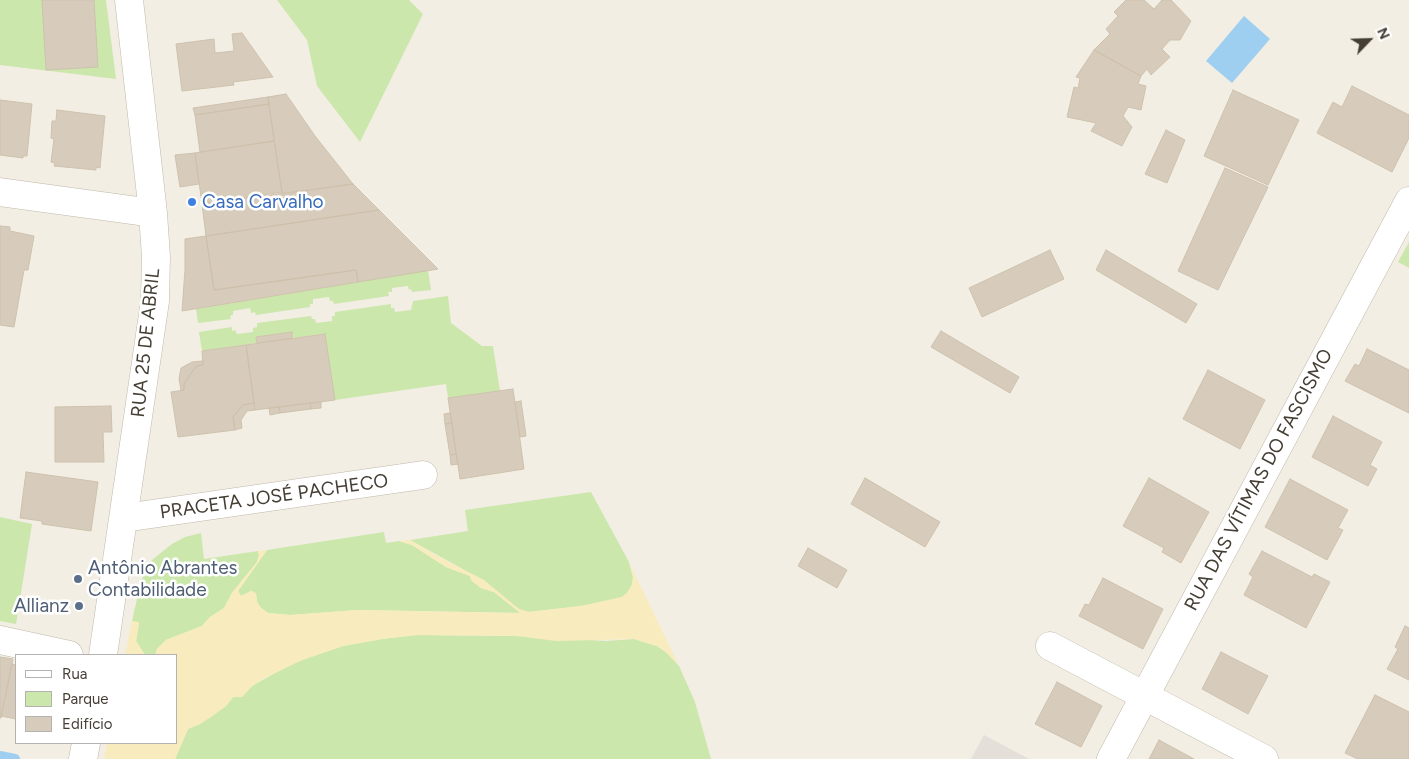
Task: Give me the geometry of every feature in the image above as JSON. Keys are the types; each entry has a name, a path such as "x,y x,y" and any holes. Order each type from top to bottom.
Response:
{"street":[{"name":"RUA 25 DE ABRIL","path":"103,654 155,301 156,257 153,212 129,0"},
{"path":"0,192 153,212"},
{"name":"RUA DAS VÍTIMAS DO FASCISMO","path":"1110,759 1409,201"},
{"name":"PRACETA JOSÉ PACHECO","path":"124,518 424,475"},
{"path":"0,640 64,654"},
{"path":"1050,646 1264,759"},
{"path":"83,759 86,744"}],"shaded area":[{"path":"984,735 1029,759 971,759"}],"green space":[{"path":"0,0 106,0 116,79 0,65"},
{"path":"277,0 409,0 423,14 360,142 317,86 307,40"},
{"path":"1409,242 1409,268 1398,262"},
{"path":"428,270 431,290 412,292 408,286 392,288 392,292 388,292 389,296 334,304 333,301 330,301 329,297 313,299 313,304 310,304 310,307 256,315 255,312 251,313 250,308 233,311 233,315 230,316 231,319 198,323 196,309"},
{"path":"448,296 451,323 482,346 493,346 500,391 448,398 446,384 335,400 325,334 292,338 292,332 256,337 257,343 202,351 199,332 232,327 232,331 235,330 237,334 253,332 253,328 257,327 257,323 311,316 312,319 315,319 316,323 332,321 332,316 335,316 335,312 391,304 391,308 394,308 395,312 411,310 413,301"},
{"path":"591,492 629,562 633,577 632,585 627,593 622,597 611,600 581,606 529,612 519,609 461,568 410,540 468,531 465,510"},
{"path":"0,517 32,524 16,624 0,621"},
{"path":"384,532 386,543 399,541 412,545 446,567 470,576 471,580 481,588 494,592 521,613 358,610 290,615 268,613 257,602 256,593 251,591 241,596 238,591 267,550"},
{"path":"201,533 204,559 258,551 257,562 232,593 224,608 210,617 202,626 166,640 157,649 155,654 144,654 136,641 139,623 132,621 141,581 153,559 172,544 185,537"},
{"path":"417,635 517,636 606,641 634,639 657,646 667,653 679,666 695,702 711,759 175,759 188,729 200,724 226,706 233,697 242,697 252,686 284,668 343,646"}],"sand":[{"path":"410,540 484,580 519,609 529,612 581,606 622,597 632,585 633,577 629,562 679,666 667,653 657,646 634,639 556,641 517,636 417,635 382,639 343,646 302,660 265,678 252,686 242,697 233,697 226,706 211,717 188,729 175,759 104,759 107,744 178,744 178,654 155,654 157,649 166,640 202,626 210,617 224,608 232,593 257,562 258,551 267,550 238,591 241,596 252,591 256,594 257,602 261,608 268,613 290,615 358,610 520,613 494,592 481,588 471,580 470,576 446,567 412,545 399,541"},
{"path":"132,621 139,622 136,641 144,654 125,654"}],"water":[{"path":"1244,16 1270,39 1232,83 1206,61"}],"building":[{"path":"42,0 94,0 98,67 46,70"},
{"path":"1126,0 1144,0 1154,9 1162,0 1171,0 1191,21 1180,40 1170,40 1162,49 1170,57 1151,75 1147,69 1141,76 1094,50 1110,34 1106,29 1118,16 1114,12"},
{"path":"242,33 273,77 233,82 234,85 182,91 176,44 214,39 215,53 234,51 232,34"},
{"path":"1094,50 1141,76 1138,84 1146,86 1141,110 1128,107 1123,116 1132,127 1122,146 1091,131 1096,123 1067,117 1074,87 1078,88 1080,78 1076,77"},
{"path":"1352,86 1409,115 1409,138 1392,172 1317,133 1333,102 1342,107"},
{"path":"1233,90 1299,120 1268,185 1204,156"},
{"path":"286,94 315,136 353,184 282,194 268,97"},
{"path":"268,97 269,104 195,115 193,108"},
{"path":"0,100 32,104 27,156 23,156 23,158 0,155"},
{"path":"269,104 274,141 200,152 195,115"},
{"path":"57,110 105,116 100,168 96,167 96,170 54,166 55,163 51,162 54,139 51,138 52,121 56,121"},
{"path":"1166,130 1185,140 1167,183 1145,174"},
{"path":"274,141 282,192 202,204 195,153"},
{"path":"195,153 199,184 180,187 175,155"},
{"path":"1225,168 1268,187 1218,290 1178,271"},
{"path":"353,184 379,210 206,236 202,204"},
{"path":"379,210 438,269 358,282 356,270 214,290 206,236"},
{"path":"0,226 10,227 10,231 34,236 28,270 24,270 14,327 0,325"},
{"path":"206,236 214,290 356,270 358,282 182,311 185,239"},
{"path":"1050,250 1064,279 982,317 969,288"},
{"path":"1106,250 1197,304 1186,323 1096,270"},
{"path":"941,331 1019,377 1010,393 931,347"},
{"path":"292,332 292,338 257,343 256,337"},
{"path":"325,334 335,400 255,410 246,345"},
{"path":"246,345 254,403 243,405 233,417 235,430 178,437 171,392 184,390 184,384 196,366 203,365 202,351"},
{"path":"1367,349 1409,370 1409,413 1345,381 1355,364 1359,366"},
{"path":"203,361 203,365 196,366 184,384 184,390 181,390 179,379 181,368 192,362"},
{"path":"1208,370 1265,400 1240,449 1183,419"},
{"path":"513,389 524,469 460,479 448,398"},
{"path":"521,401 526,436 520,437 515,402"},
{"path":"321,402 321,408 311,409 310,403"},
{"path":"254,403 255,410 247,411 241,420 242,428 235,430 233,417 243,405"},
{"path":"310,403 311,409 280,413 279,407"},
{"path":"111,406 112,432 103,432 104,462 55,462 55,407"},
{"path":"279,407 280,413 270,415 269,408"},
{"path":"450,413 452,423 445,424 444,414"},
{"path":"1333,416 1382,442 1370,465 1377,469 1368,486 1312,457"},
{"path":"452,423 456,454 450,455 445,424"},
{"path":"456,454 458,464 451,465 450,455"},
{"path":"26,472 98,482 91,531 42,524 42,521 20,518"},
{"path":"865,478 940,522 925,547 851,504"},
{"path":"1149,478 1209,512 1181,563 1162,552 1164,548 1123,526"},
{"path":"1290,479 1348,510 1338,528 1343,530 1327,560 1265,527"},
{"path":"808,548 847,570 837,588 798,566"},
{"path":"1262,551 1312,577 1314,574 1330,582 1306,628 1244,595 1253,577 1249,574"},
{"path":"1103,578 1163,609 1143,649 1079,616 1085,604 1089,605"},
{"path":"1405,626 1409,628 1409,680 1387,669 1398,649 1395,647"},
{"path":"1221,652 1268,676 1248,714 1202,689"},
{"path":"0,657 13,659 1,718 0,718"},
{"path":"12,664 15,665 15,719 1,716"},
{"path":"1057,682 1102,706 1081,747 1035,724"},
{"path":"1375,695 1409,712 1409,759 1358,759 1345,753"},
{"path":"1159,740 1194,759 1149,759"}],"waterway":[{"path":"0,756 15,759"}],"place":[{"name":"Casa Carvalho","path":"192,202"},
{"name":"Antônio Abrantes Contabilidade","path":"78,579"},
{"name":"Allianz","path":"79,606"}]}
